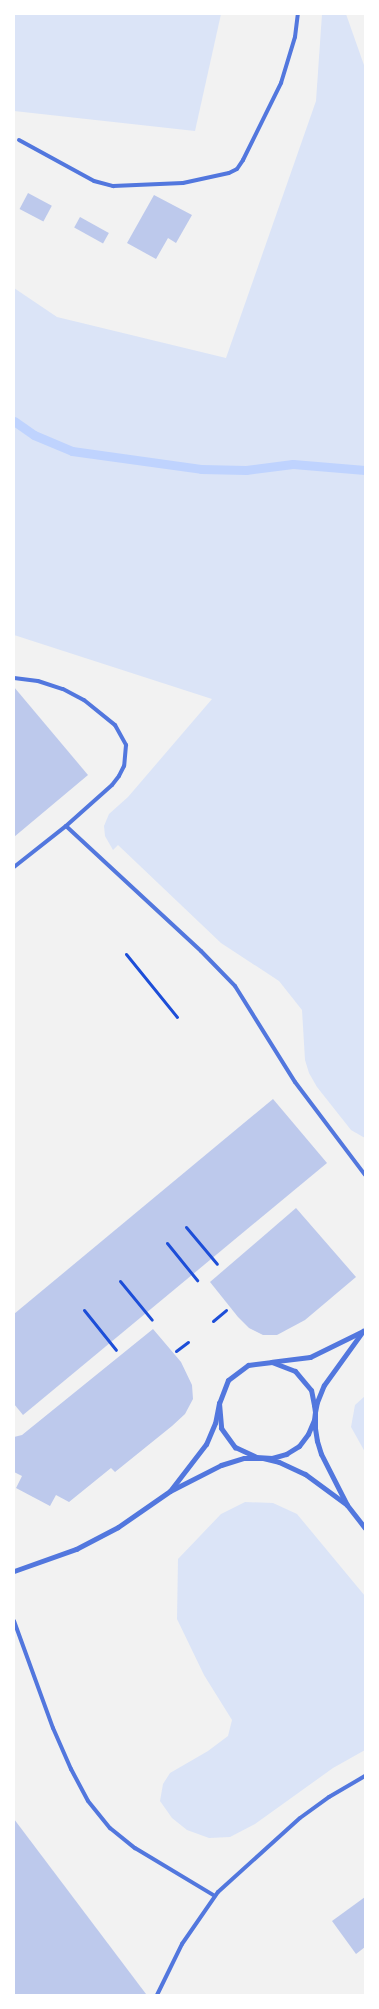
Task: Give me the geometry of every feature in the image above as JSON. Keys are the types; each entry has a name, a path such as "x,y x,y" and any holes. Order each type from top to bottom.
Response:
{"street":[{"path":"170,1491 206,1444 215,1423 224,1387 234,1374 248,1365 310,1357 364,1330"},
{"path":"14,1571 76,1549 118,1527 170,1491 227,1462 244,1458 263,1458 286,1454 298,1446 308,1434 320,1393 328,1378 364,1330"},
{"path":"272,1362 288,1367 302,1377 311,1390 315,1412 315,1428 321,1454 347,1504 365,1528"},
{"path":"219,1403 221,1428 230,1441 242,1451 280,1462 305,1474 347,1504"}],"lane":[{"path":"19,140 94,181 114,186 183,183 229,173 237,169 243,160 281,83 295,37 298,14"},
{"path":"14,678 38,681 63,689 84,700 115,725 126,745 124,766 119,776 66,826 14,867"},
{"path":"66,826 201,951 235,986 295,1082 365,1176"},
{"path":"14,1621 53,1728 88,1802 110,1828 135,1848 215,1896"},
{"path":"157,1995 182,1944 215,1896 240,1871 300,1818 329,1797 365,1776"}],"path":[{"path":"126,954 178,1017"},
{"path":"186,1227 217,1264"},
{"path":"167,1243 197,1280"},
{"path":"120,1281 152,1320"},
{"path":"84,1310 116,1350"},
{"path":"213,1321 226,1310"},
{"path":"176,1351 188,1342"}],"shaded area":[{"path":"14,14 221,14 195,131 14,111"},
{"path":"322,14 346,14 365,68 365,1138 351,1130 317,1087 309,1073 305,1060 302,1010 279,981 221,943 118,845 113,850 105,836 104,826 109,814 128,797 212,699 14,635 14,288 57,317 226,358 316,101"},
{"path":"365,1396 365,1452 351,1427 355,1405"},
{"path":"245,1502 273,1503 297,1514 365,1596 365,1750 333,1768 255,1824 230,1837 209,1838 187,1830 172,1818 160,1801 163,1784 170,1773 208,1751 228,1736 232,1720 204,1675 177,1619 178,1559 221,1514"}],"building":[{"path":"28,193 52,206 43,222 20,209"},
{"path":"154,195 192,215 176,243 168,238 156,259 127,243"},
{"path":"80,217 109,233 103,243 74,227"},
{"path":"14,687 88,775 14,837"},
{"path":"273,1099 327,1163 23,1415 14,1404 14,1314"},
{"path":"296,1208 356,1277 305,1320 277,1335 263,1335 249,1328 238,1317 210,1282"},
{"path":"153,1329 181,1362 192,1385 193,1399 185,1414 115,1472 111,1468 69,1502 56,1495 50,1506 16,1488 22,1476 14,1472 14,1437 22,1435"},
{"path":"14,1819 146,1994 14,1995"},
{"path":"365,1897 365,1947 356,1954 332,1921"}],"waterway":[{"path":"14,421 34,435 72,451 201,469 246,470 293,464 365,470"}]}
